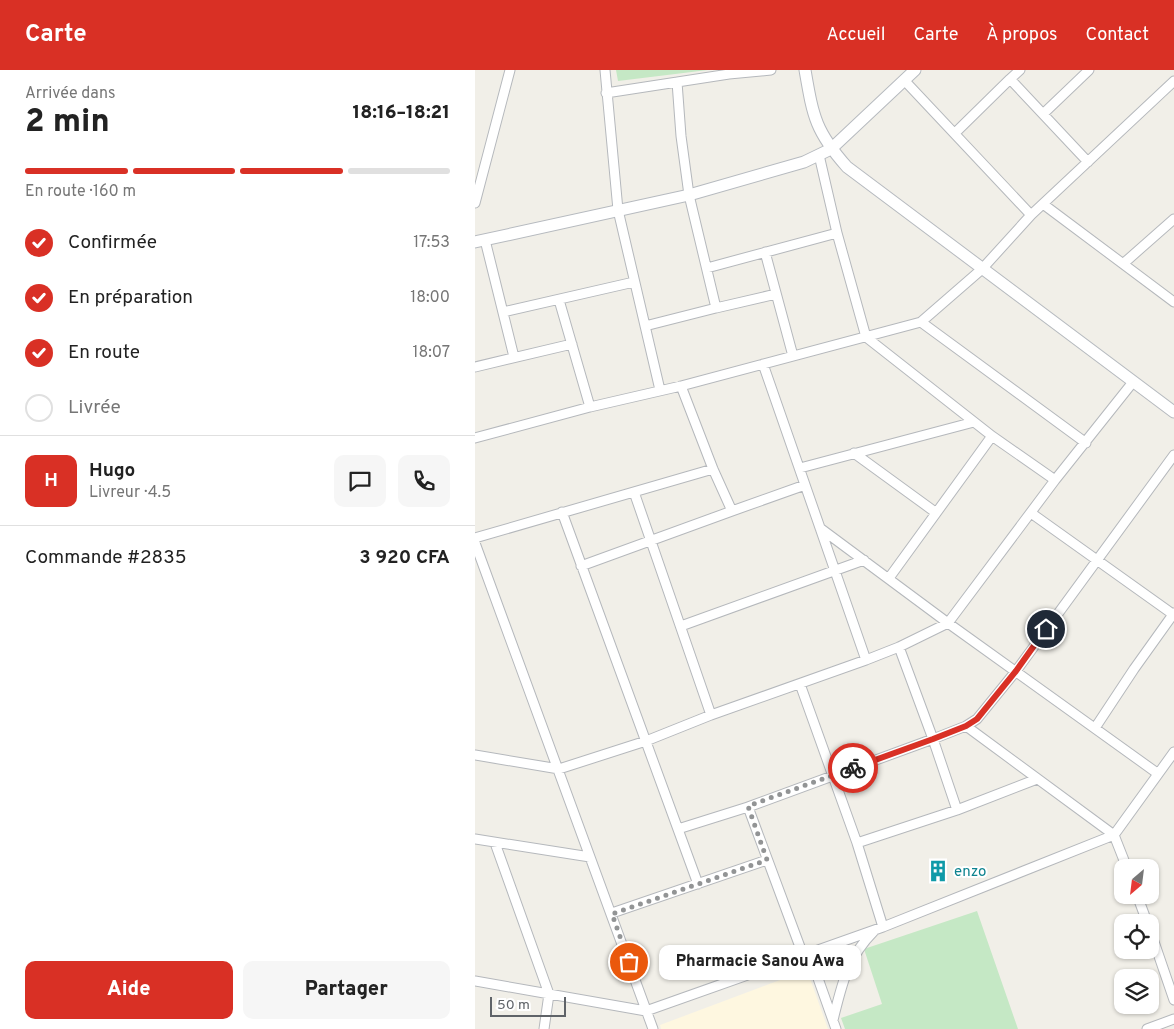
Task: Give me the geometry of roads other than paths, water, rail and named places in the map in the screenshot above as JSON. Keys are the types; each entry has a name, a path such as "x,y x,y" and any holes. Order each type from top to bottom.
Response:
{"main road":[{"path":"805,70 812,111 819,130 831,149 847,167 1174,412"},
{"path":"480,241 689,195 804,162 831,149 915,70"}],"street":[{"path":"475,203 510,70"},
{"path":"605,70 618,210 659,390"},
{"path":"606,93 771,70"},
{"path":"955,134 1020,70"},
{"path":"1043,114 1089,70"},
{"path":"1009,79 1088,162"},
{"path":"904,80 1031,215"},
{"path":"475,438 590,407 681,386 866,338 921,322 982,269 1031,215 1174,81"},
{"path":"677,82 681,136 689,195 716,308"},
{"path":"819,155 837,233 866,338 973,422 1055,480"},
{"path":"1043,204 1174,302"},
{"path":"1123,263 1174,220"},
{"path":"707,268 837,233"},
{"path":"480,241 503,312 514,357"},
{"path":"765,252 793,356"},
{"path":"503,312 635,282"},
{"path":"645,326 776,294"},
{"path":"559,300 590,407"},
{"path":"921,322 1086,443"},
{"path":"475,367 571,344"},
{"path":"763,364 867,660"},
{"path":"475,755 559,769 646,741 711,715 867,660 948,624 1055,480 1133,382"},
{"path":"681,386 732,511"},
{"path":"799,468 973,422"},
{"path":"889,578 935,512 992,436"},
{"path":"854,453 935,512"},
{"path":"678,829 748,806 933,739 966,726 977,719 988,708 1016,671 1174,455"},
{"path":"475,538 713,468"},
{"path":"581,566 805,485"},
{"path":"634,492 711,715"},
{"path":"562,512 698,884"},
{"path":"1031,513 1174,614 1134,669 1095,728"},
{"path":"820,528 948,624 1157,773"},
{"path":"475,543 653,1029"},
{"path":"681,626 864,560"},
{"path":"899,647 957,810"},
{"path":"800,684 831,776 857,843 879,928"},
{"path":"966,726 1114,835 1123,859"},
{"path":"475,981 646,1011 879,928 1114,835 1157,773 1174,754"},
{"path":"857,843 957,810 1037,779"},
{"path":"748,806 767,860 834,1024"},
{"path":"475,839 590,857"},
{"path":"495,843 549,994 544,1029"},
{"path":"612,914 767,860"},
{"path":"834,1024 843,980 854,955 879,928"},
{"path":"1159,956 1174,1000"},
{"path":"1147,1029 1174,1019"}],"place":[{"name":"enzo","path":"938,871"},
{"name":"Pharmacie Sanou Awa","path":"629,962"}]}
